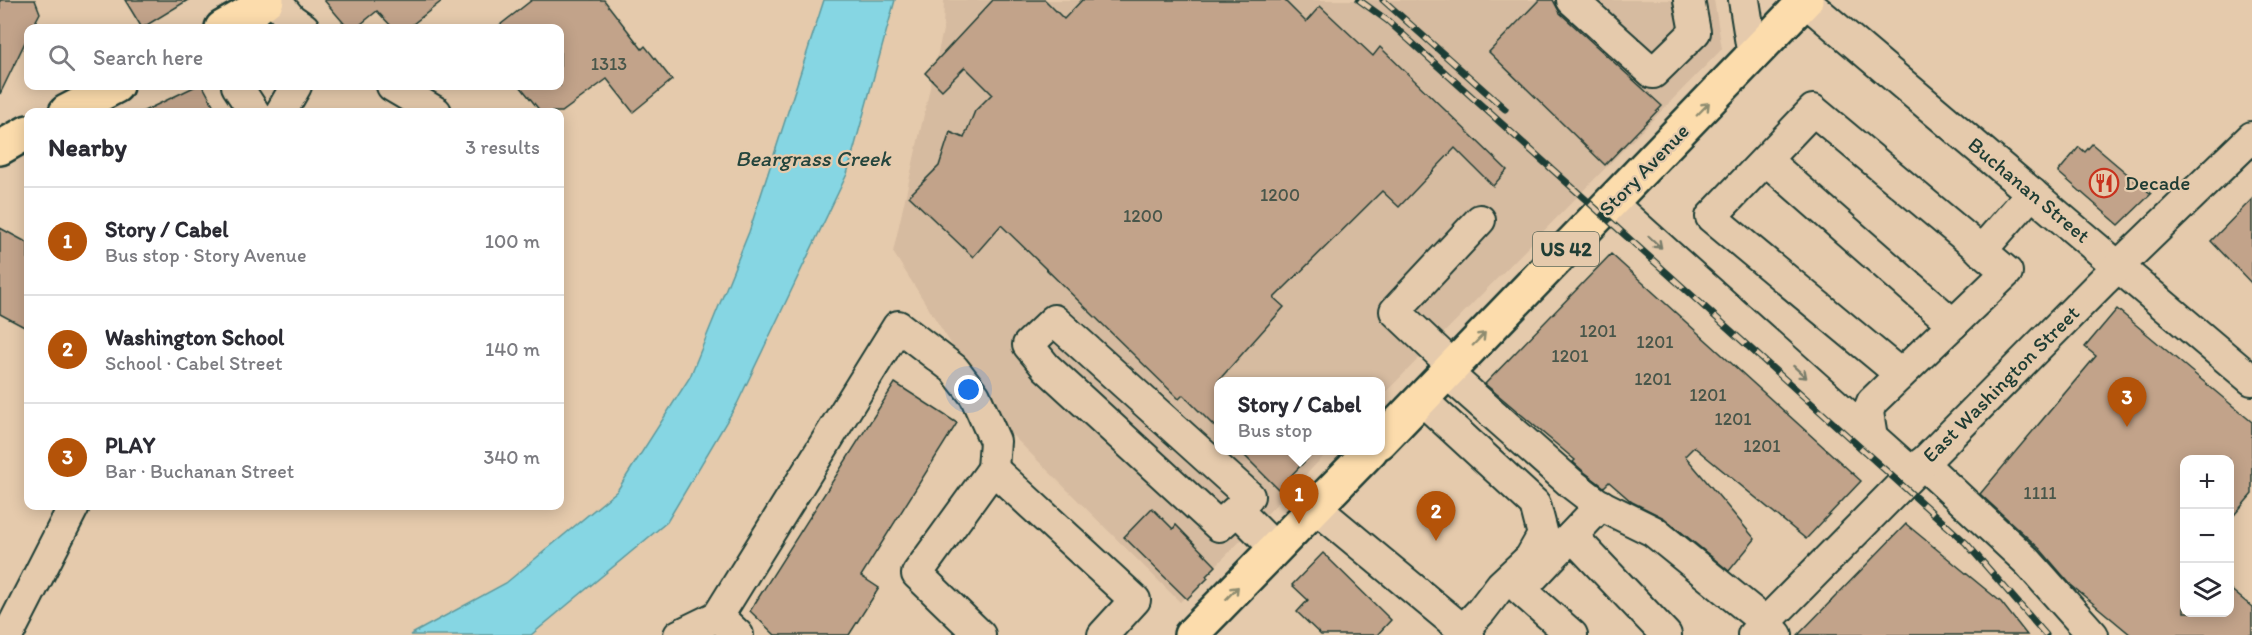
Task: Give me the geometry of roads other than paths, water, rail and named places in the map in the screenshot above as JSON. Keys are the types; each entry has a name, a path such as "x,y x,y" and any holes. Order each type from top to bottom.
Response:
{"main road":[{"path":"229,24 267,0"},
{"name":"Story Avenue","path":"1385,437 1806,0"},
{"path":"74,108 108,90"},
{"path":"0,148 24,134"},
{"path":"1191,635 1366,455"}],"street":[{"path":"275,0 298,24"},
{"path":"1572,0 1653,73 1695,32 1689,0"},
{"path":"1744,0 1753,57"},
{"name":"Buchanan Street","path":"1806,0 2252,380"},
{"path":"240,90 251,108"},
{"path":"283,108 294,90"},
{"path":"399,90 429,108"},
{"path":"1872,437 1868,412 1872,402 2007,272 1813,110 1712,217 1900,374"},
{"name":"East Washington Street","path":"1765,631 1917,468 2252,137"},
{"path":"1766,160 1953,324"},
{"path":"1982,251 2032,193"},
{"path":"1611,203 1872,437 1917,468 2028,562 2093,635"},
{"path":"1480,220 1395,311 1450,370 1572,484 1601,506 1653,531 1765,631"},
{"path":"1054,320 1249,496 1237,510 1219,526 1046,367 1028,345 1054,320"},
{"path":"679,635 728,626 898,326 954,369 975,396 995,441 993,469 917,574 980,635"},
{"path":"1421,399 1535,504 1543,535 1530,558 1500,585 1481,611 1470,633"},
{"path":"993,469 1135,600 1103,635"},
{"path":"1470,633 1521,590 1601,506"},
{"path":"1316,508 1470,633"},
{"path":"7,626 72,510"},
{"path":"1237,510 1276,549"},
{"path":"1572,536 1666,635"},
{"path":"1521,590 1572,635"}],"water":[{"name":"Beargrass Creek","path":"824,0 895,0 847,174 737,404 667,522 531,635 410,635 506,583 617,491 690,377 749,232"}],"railway":[{"path":"1359,0 1388,21 1966,543 2046,635"},
{"path":"1383,0 1505,109"}],"place":[{"name":"Decade","path":"2104,183"},
{"name":"PLAY","path":"2127,427"},
{"name":"Story / Cabel","path":"1299,524"},
{"name":"Washington School","path":"1436,541"}]}
